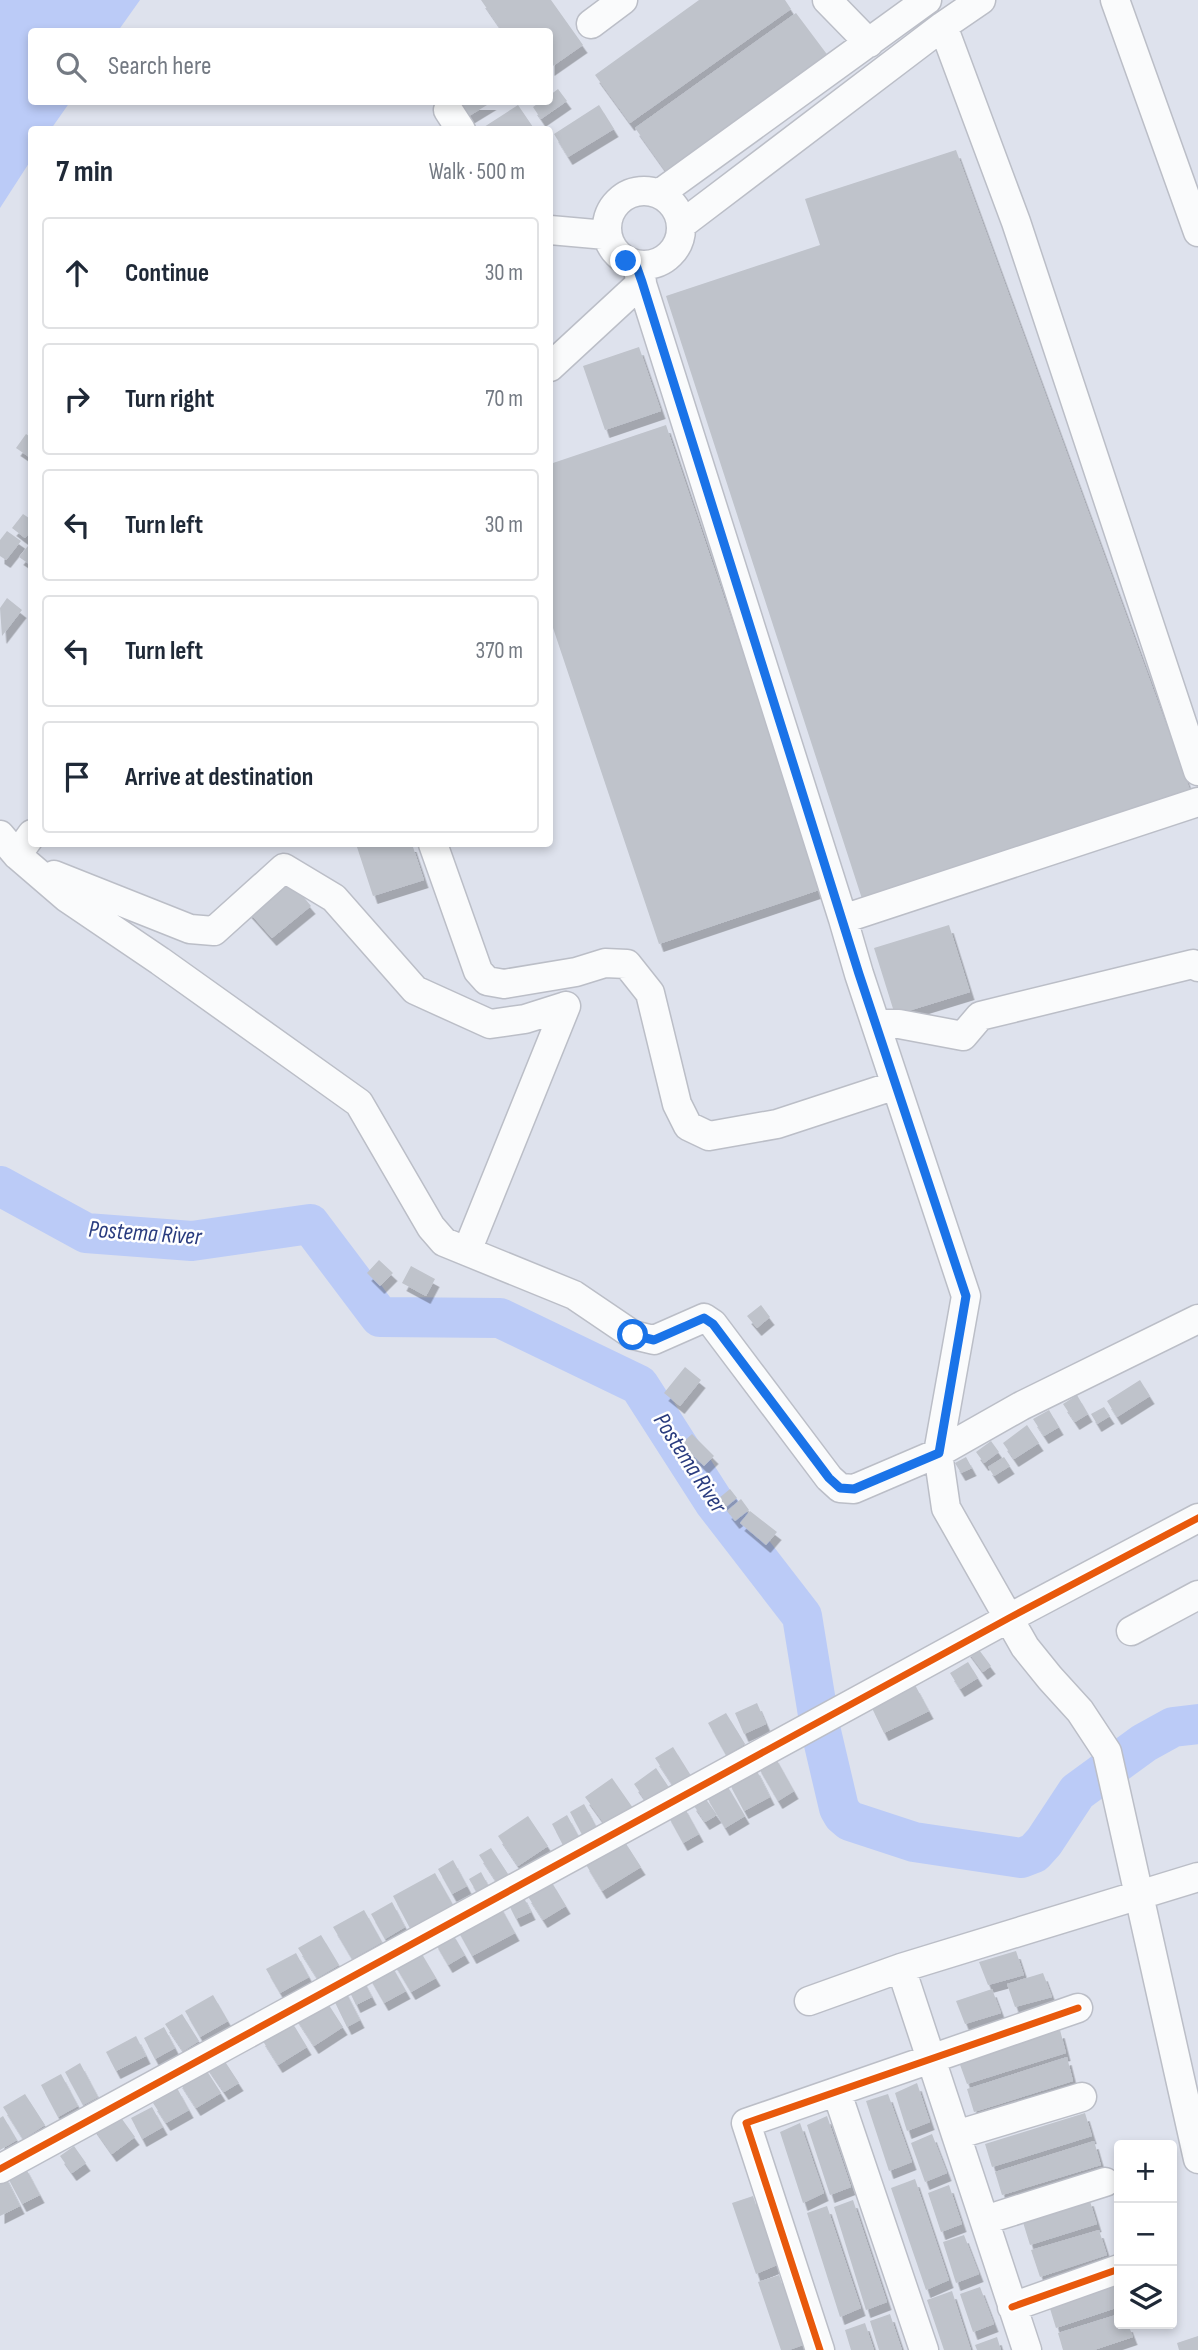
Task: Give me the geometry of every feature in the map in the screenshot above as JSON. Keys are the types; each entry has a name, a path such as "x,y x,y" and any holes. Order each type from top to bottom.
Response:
{"street":[{"path":"591,24 623,0"},
{"path":"827,0 869,43"},
{"path":"659,194 927,0"},
{"path":"681,225 981,0"},
{"path":"1115,0 1198,232"},
{"path":"943,26 1016,222 1198,771"},
{"path":"553,364 639,273 648,265 668,256 676,247 681,225 674,207 659,194 636,192 617,203 610,212 607,235 617,254 639,273 876,1024 966,1296 939,1453 946,1508 1026,1647 1080,1711 1107,1752 1198,2159"},
{"path":"553,230 607,235"},
{"path":"844,919 1198,803"},
{"path":"434,847 478,971 486,981 504,984 576,972 605,963 628,964 650,993 677,1104 688,1126 709,1136 777,1124 896,1085"},
{"path":"20,848 190,929 214,931 284,868 334,898 415,990 491,1024 525,1020 566,1006 467,1251"},
{"path":"20,848 67,898 359,1103 431,1227 444,1242 574,1295 633,1335 654,1340 704,1318 713,1324 829,1478 840,1488 854,1489 939,1453 1021,1406 1198,1319"},
{"path":"876,1024 899,1024 963,1036 980,1016 1193,964 1198,967"},
{"path":"0,2169 1009,1618 1198,1518"},
{"path":"1130,1631 1198,1595"},
{"path":"809,2001 901,1968 1198,1877"},
{"path":"901,1968 1027,2350"},
{"path":"820,2350 746,2123 1078,2008"},
{"path":"837,2093 924,2350"},
{"path":"956,2135 1082,2096"},
{"path":"985,2220 1105,2182"},
{"path":"1012,2307 1114,2271"}],"water":[{"path":"0,0 140,0 120,28 28,28 28,105 68,105 53,126 28,126 28,165 0,208"}],"building":[{"path":"481,0 551,0 583,45 553,66 553,28 500,28"},
{"path":"699,0 785,0 791,9 630,123 595,75"},
{"path":"796,13 832,61 670,177 635,128"},
{"path":"558,89 567,101 541,119 533,107 553,105 553,93"},
{"path":"461,105 487,105 469,116"},
{"path":"518,105 532,126 486,126"},
{"path":"599,105 614,129 568,157 554,134"},
{"path":"956,150 1194,801 865,908 666,296 820,245 805,199"},
{"path":"639,347 661,411 605,430 583,366"},
{"path":"666,425 822,889 659,944 553,628 553,463"},
{"path":"26,434 28,435 28,456 16,448"},
{"path":"23,514 28,517 28,535 25,538 12,528"},
{"path":"7,531 21,541 6,560 0,556 0,540"},
{"path":"28,546 28,563 19,557"},
{"path":"7,598 22,610 2,636 0,608"},
{"path":"357,847 413,847 424,880 373,896"},
{"path":"287,877 311,906 272,938 247,910"},
{"path":"949,925 970,992 895,1015 874,948"},
{"path":"379,1260 393,1273 380,1286 367,1273"},
{"path":"411,1266 435,1279 426,1296 402,1283"},
{"path":"761,1305 770,1317 757,1328 747,1316"},
{"path":"685,1367 701,1380 680,1406 664,1393"},
{"path":"1140,1380 1150,1396 1117,1417 1107,1401"},
{"path":"1077,1395 1088,1414 1075,1422 1063,1404"},
{"path":"1104,1407 1110,1416 1097,1424 1091,1414"},
{"path":"1049,1410 1059,1427 1044,1436 1033,1419"},
{"path":"1027,1425 1039,1443 1014,1459 1003,1443"},
{"path":"692,1434 714,1456 704,1466 681,1444"},
{"path":"991,1441 999,1452 984,1463 976,1452"},
{"path":"966,1457 972,1468 961,1473 955,1463"},
{"path":"1004,1457 1010,1466 994,1476 988,1467"},
{"path":"730,1489 737,1498 726,1507 719,1498"},
{"path":"741,1499 749,1510 735,1521 727,1511"},
{"path":"750,1511 777,1532 766,1545 740,1523"},
{"path":"974,1643 991,1666 983,1672 966,1649"},
{"path":"968,1662 978,1678 960,1689 950,1673"},
{"path":"915,1685 929,1711 884,1733 871,1706"},
{"path":"757,1703 766,1724 744,1734 735,1713"},
{"path":"726,1713 745,1744 726,1755 708,1723"},
{"path":"673,1747 693,1779 676,1790 655,1758"},
{"path":"774,1755 794,1791 778,1801 757,1765"},
{"path":"755,1767 770,1797 744,1811 728,1781"},
{"path":"656,1768 672,1792 650,1807 634,1784"},
{"path":"612,1778 633,1808 606,1826 585,1797"},
{"path":"725,1782 745,1816 725,1828 705,1794"},
{"path":"703,1795 717,1815 705,1822 692,1803"},
{"path":"584,1804 598,1830 584,1838 570,1812"},
{"path":"683,1805 699,1834 683,1843 667,1814"},
{"path":"567,1815 579,1837 563,1845 552,1824"},
{"path":"528,1816 548,1846 518,1866 498,1836"},
{"path":"623,1839 641,1867 602,1891 585,1863"},
{"path":"491,1848 508,1874 496,1881 479,1855"},
{"path":"453,1860 467,1886 452,1894 438,1869"},
{"path":"481,1872 488,1885 476,1891 469,1879"},
{"path":"435,1873 453,1905 410,1928 393,1896"},
{"path":"551,1881 566,1906 543,1920 527,1895"},
{"path":"522,1894 531,1912 516,1919 507,1901"},
{"path":"392,1902 405,1927 385,1939 371,1914"},
{"path":"499,1904 515,1933 472,1956 456,1927"},
{"path":"364,1910 382,1942 352,1959 333,1927"},
{"path":"451,1931 465,1955 448,1965 434,1941"},
{"path":"321,1935 339,1965 317,1978 298,1948"},
{"path":"417,1946 436,1978 411,1992 392,1960"},
{"path":"1016,1951 1024,1975 988,1985 979,1962"},
{"path":"296,1953 309,1977 280,1993 266,1969"},
{"path":"390,1963 406,1991 384,2003 368,1975"},
{"path":"1043,1973 1052,1997 1015,2007 1007,1984"},
{"path":"361,1976 372,1997 356,2005 346,1984"},
{"path":"342,1985 360,2020 347,2027 330,1992"},
{"path":"992,1989 1001,2013 965,2024 956,2001"},
{"path":"213,1995 228,2021 200,2037 185,2011"},
{"path":"323,1996 343,2027 314,2046 294,2015"},
{"path":"182,2014 199,2041 183,2051 165,2024"},
{"path":"290,2019 307,2047 278,2065 261,2038"},
{"path":"164,2027 175,2048 155,2059 144,2038"},
{"path":"1060,2030 1066,2053 967,2084 959,2062"},
{"path":"136,2036 146,2056 116,2071 106,2052"},
{"path":"220,2054 239,2083 224,2092 205,2064"},
{"path":"1067,2057 1073,2081 974,2112 967,2089"},
{"path":"80,2063 98,2097 83,2105 65,2072"},
{"path":"203,2065 221,2093 196,2108 178,2080"},
{"path":"61,2074 78,2106 58,2117 41,2085"},
{"path":"917,2083 930,2122 907,2131 895,2093"},
{"path":"177,2088 189,2110 166,2123 153,2103"},
{"path":"25,2094 45,2125 23,2139 3,2107"},
{"path":"888,2094 912,2162 889,2171 866,2101"},
{"path":"152,2107 163,2127 142,2139 131,2118"},
{"path":"114,2108 135,2137 112,2154 91,2124"},
{"path":"1085,2113 1092,2136 992,2167 985,2144"},
{"path":"3,2116 17,2140 0,2150 0,2118"},
{"path":"827,2116 851,2187 830,2195 807,2125"},
{"path":"800,2123 824,2193 803,2203 780,2132"},
{"path":"932,2134 947,2173 925,2182 911,2143"},
{"path":"1094,2141 1101,2165 1002,2195 995,2172"},
{"path":"74,2146 86,2163 72,2173 60,2156"},
{"path":"24,2165 40,2195 22,2204 6,2174"},
{"path":"4,2174 20,2206 0,2216 0,2176"},
{"path":"915,2179 949,2280 926,2290 891,2188"},
{"path":"949,2185 962,2224 941,2232 928,2193"},
{"path":"753,2196 777,2265 756,2274 732,2203"},
{"path":"1089,2198 1097,2224 1030,2245 1022,2219"},
{"path":"853,2200 887,2302 866,2310 834,2207"},
{"path":"827,2206 861,2308 840,2317 807,2213"},
{"path":"1099,2230 1107,2255 1040,2277 1031,2250"},
{"path":"964,2235 979,2274 956,2283 943,2242"},
{"path":"779,2275 803,2345 789,2350 781,2350 758,2282"},
{"path":"1114,2281 1114,2309 1056,2328 1048,2302"},
{"path":"980,2287 994,2324 973,2332 960,2294"},
{"path":"952,2291 971,2350 944,2350 927,2300"},
{"path":"890,2314 902,2350 879,2350 870,2321"},
{"path":"1114,2316 1114,2329 1130,2329 1133,2337 1094,2350 1063,2350 1058,2333"},
{"path":"865,2323 874,2350 851,2350 845,2330"},
{"path":"1198,2336 1198,2350 1179,2350 1177,2343"},
{"path":"997,2337 1001,2350 977,2350 975,2345"}],"waterway":[{"name":"Postema River","path":"0,1186 86,1233 192,1241 310,1224 380,1317 500,1318 639,1385 714,1502 802,1616 820,1727 839,1808 850,1821 914,1842 1021,1858 1034,1853 1044,1842 1077,1792 1144,1743 1173,1727 1198,1724"}],"cycle path":[{"path":"0,2169 1009,1618 1198,1518"},
{"path":"820,2350 746,2123 1078,2008"},
{"path":"1012,2307 1114,2271"}],"route":[{"path":"626,261 636,265 642,282 844,919 859,974 966,1296 939,1453 846,1490 829,1478 713,1324 704,1318 654,1340 633,1335"}]}
